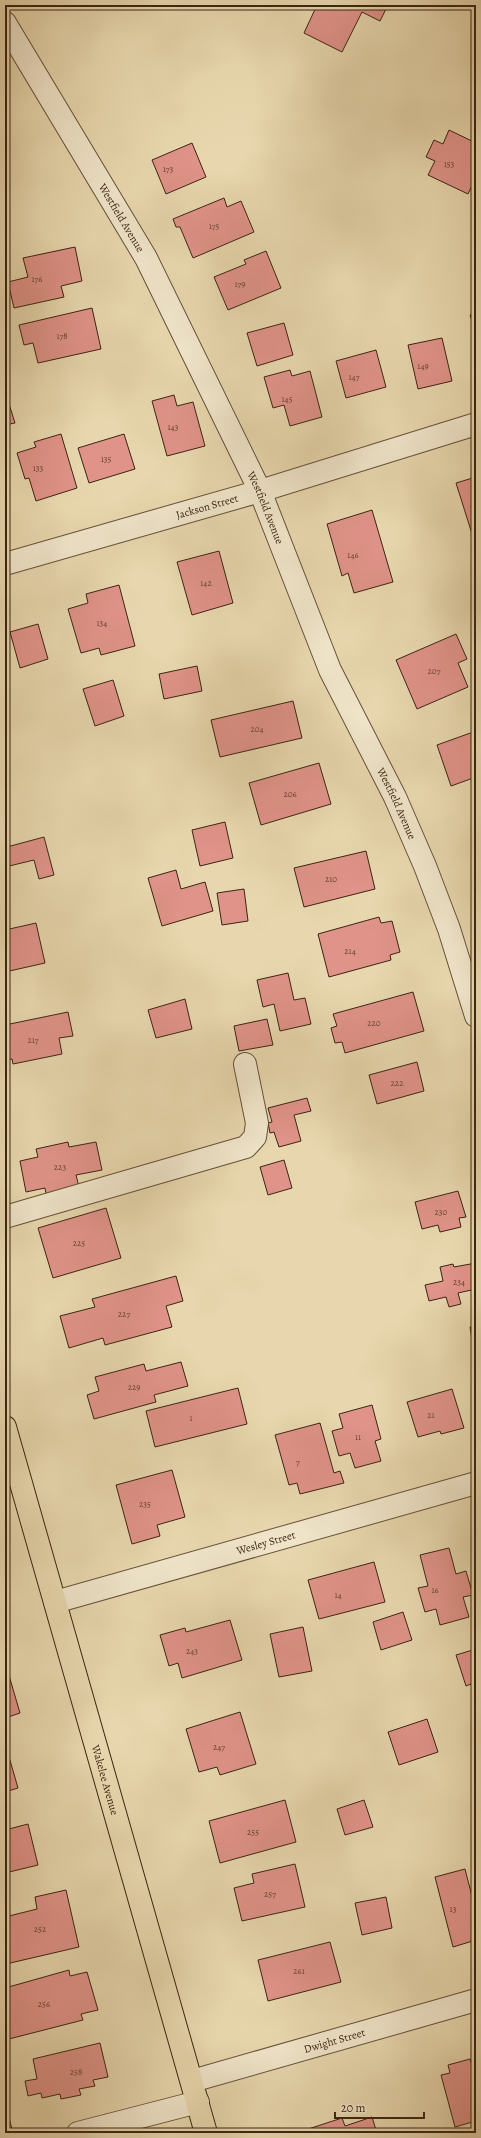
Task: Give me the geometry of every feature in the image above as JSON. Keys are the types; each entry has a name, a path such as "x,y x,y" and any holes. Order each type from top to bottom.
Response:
{"main road":[{"name":"Wakelee Avenue","path":"5,1428 206,2133"}],"street":[{"name":"Westfield Avenue","path":"5,23 146,258 260,491 330,670 395,797 425,866 449,929 476,1016"},
{"name":"Jackson Street","path":"5,564 260,491 476,424"},
{"path":"5,1217 246,1147 255,1137 257,1123 245,1064"},
{"name":"Wesley Street","path":"55,1602 476,1483"},
{"name":"Dwight Street","path":"192,2081 476,2000"},
{"path":"78,2133 198,2102"}],"building":[{"path":"317,5 388,5 380,21 362,12 342,52 304,33"},
{"path":"449,130 476,143 476,177 468,194 428,175 435,161 426,157 434,140 443,144"},
{"path":"192,143 206,177 166,194 152,160"},
{"path":"224,198 227,207 241,201 254,232 193,258 180,227 176,227 173,219"},
{"path":"75,247 82,281 61,286 64,297 14,308 8,282 28,277 23,258"},
{"path":"266,251 281,288 228,310 214,277 246,264 244,260"},
{"path":"92,308 101,349 38,363 33,343 24,345 19,325"},
{"path":"476,314 476,332 470,315"},
{"path":"284,323 293,355 257,366 247,333"},
{"path":"442,338 452,381 418,389 408,345"},
{"path":"376,350 386,387 346,398 336,361"},
{"path":"290,370 292,376 310,371 322,417 290,426 284,405 273,408 264,377"},
{"path":"5,391 15,423 5,425"},
{"path":"174,395 177,406 193,402 205,446 167,456 152,401"},
{"path":"61,434 77,488 36,501 29,478 25,479 17,453 36,447 34,442"},
{"path":"124,434 135,469 89,483 78,448"},
{"path":"476,477 476,536 473,537 456,483"},
{"path":"372,510 393,582 354,593 348,573 342,576 327,524"},
{"path":"219,551 233,603 192,615 177,562"},
{"path":"119,585 135,646 101,655 99,648 81,653 68,609 88,603 86,594"},
{"path":"38,624 48,659 20,668 10,632"},
{"path":"456,634 467,659 458,663 468,687 417,709 396,660"},
{"path":"197,666 202,691 164,699 159,674"},
{"path":"113,680 124,716 95,726 83,689"},
{"path":"293,701 302,738 220,757 211,720"},
{"path":"476,731 476,777 451,786 437,745"},
{"path":"319,763 331,804 261,825 249,783"},
{"path":"225,822 233,858 200,866 192,830"},
{"path":"44,837 54,875 39,879 34,860 5,867 5,838 7,847"},
{"path":"366,851 375,889 304,907 294,868"},
{"path":"176,870 181,889 205,882 213,911 162,926 148,878"},
{"path":"244,889 248,921 222,925 217,893"},
{"path":"379,917 381,923 392,921 400,952 390,955 391,960 329,977 318,934"},
{"path":"36,923 45,963 5,972 5,930"},
{"path":"288,973 294,1000 305,998 311,1024 280,1031 274,1004 263,1007 257,980"},
{"path":"413,992 424,1031 345,1053 342,1042 335,1043 331,1028 337,1026 333,1014"},
{"path":"185,999 192,1029 156,1038 148,1010"},
{"path":"68,1012 73,1036 59,1038 62,1054 13,1064 12,1059 5,1060 5,1037 8,1036 5,1025"},
{"path":"267,1019 273,1045 239,1051 234,1026"},
{"path":"417,1062 424,1091 377,1104 369,1075"},
{"path":"307,1098 311,1111 294,1115 301,1141 279,1147 274,1132 270,1133 268,1123 272,1122 268,1108"},
{"path":"68,1142 69,1147 96,1142 102,1170 76,1175 79,1187 46,1194 45,1188 26,1192 20,1161 38,1157 36,1149"},
{"path":"284,1160 292,1188 268,1195 260,1167"},
{"path":"458,1191 466,1217 459,1218 461,1227 440,1232 438,1225 422,1229 415,1202"},
{"path":"106,1208 121,1258 53,1278 38,1228"},
{"path":"476,1263 476,1289 458,1293 461,1304 449,1307 446,1297 429,1301 425,1285 443,1281 440,1267 453,1264 454,1267"},
{"path":"176,1276 183,1301 166,1306 172,1327 105,1345 103,1338 69,1348 60,1316 95,1307 92,1299"},
{"path":"476,1325 476,1345 473,1346 470,1327"},
{"path":"181,1362 188,1386 154,1395 156,1402 94,1419 87,1395 99,1391 95,1377 144,1364 146,1371"},
{"path":"238,1388 247,1424 155,1447 146,1411"},
{"path":"452,1389 464,1428 441,1434 440,1431 418,1437 407,1402"},
{"path":"372,1405 381,1439 375,1441 381,1461 355,1468 350,1453 339,1456 332,1431 343,1428 339,1414"},
{"path":"320,1423 334,1473 340,1471 344,1483 300,1494 297,1483 289,1485 275,1435"},
{"path":"172,1470 185,1517 157,1525 160,1536 132,1544 116,1485"},
{"path":"449,1548 456,1574 466,1571 473,1595 463,1597 469,1617 440,1625 436,1609 425,1612 418,1588 428,1586 420,1555"},
{"path":"374,1562 385,1602 319,1619 308,1580"},
{"path":"403,1612 412,1640 381,1650 373,1622"},
{"path":"230,1620 242,1660 182,1678 178,1663 169,1666 160,1635 185,1628 186,1632"},
{"path":"303,1627 312,1671 279,1677 270,1634"},
{"path":"476,1649 476,1682 466,1686 456,1655"},
{"path":"8,1672 20,1713 5,1718 5,1673"},
{"path":"240,1712 256,1764 220,1775 217,1767 199,1772 186,1729"},
{"path":"427,1719 438,1752 399,1765 388,1732"},
{"path":"5,1750 7,1750 18,1788 5,1792"},
{"path":"285,1800 296,1842 220,1863 209,1821"},
{"path":"364,1800 373,1827 345,1835 337,1809"},
{"path":"28,1824 38,1865 5,1873 5,1830"},
{"path":"295,1864 305,1907 242,1921 234,1888 254,1883 252,1874"},
{"path":"465,1869 476,1912 476,1940 453,1947 435,1877"},
{"path":"66,1890 79,1947 6,1964 5,1940 9,1940 5,1917 37,1909 35,1897"},
{"path":"386,1897 392,1928 362,1935 355,1903"},
{"path":"330,1942 341,1982 268,2001 258,1960"},
{"path":"69,1970 70,1976 87,1972 98,2010 81,2014 83,2020 5,2040 5,1988"},
{"path":"100,2043 108,2077 93,2080 95,2086 79,2089 81,2095 61,2099 60,2094 42,2098 41,2093 28,2096 25,2081 37,2079 33,2059"},
{"path":"470,2059 473,2067 476,2066 476,2121 455,2127 441,2075 450,2073 448,2065"},
{"path":"5,2103 13,2133 5,2133"},
{"path":"372,2117 377,2133 299,2132 342,2118 345,2126"}]}
